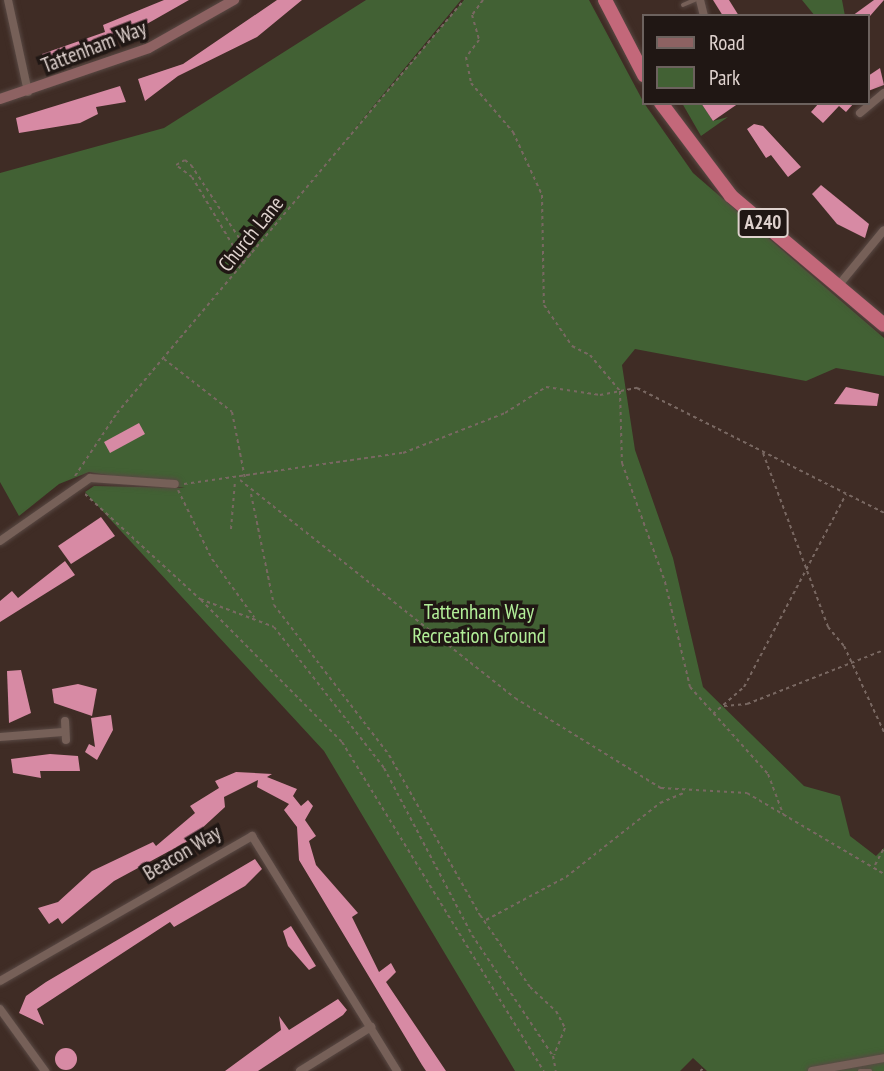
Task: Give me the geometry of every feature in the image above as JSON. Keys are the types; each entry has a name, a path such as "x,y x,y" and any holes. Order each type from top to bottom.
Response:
{"highway":[{"path":"606,0 642,71"},
{"name":"A240","path":"663,105 731,196 884,325"}],"main road":[{"name":"Tattenham Way","path":"0,99 28,92 149,48 234,0"}],"street":[{"path":"8,0 28,92"},
{"path":"870,105 884,93"},
{"path":"860,113 870,105"},
{"path":"838,286 884,230"},
{"path":"0,541 66,491 90,478 175,484"},
{"path":"0,737 64,736 65,721"},
{"name":"Beacon Way","path":"0,981 252,836 397,1071"},
{"path":"0,1009 45,1071"},
{"path":"300,1071 372,1027"},
{"path":"812,1071 884,1058"}],"lane":[{"path":"683,5 697,0"},
{"path":"860,1071 870,1071"}],"path":[{"name":"Church Lane","path":"66,491 117,413 245,265 464,0"},
{"path":"483,0 472,15 479,40 467,57 471,83 513,132 542,195 544,305 572,346 590,355 620,391 622,463 665,582 690,687 712,715 768,774 783,814"},
{"path":"245,265 192,177 176,165 185,160 191,165 251,256"},
{"path":"164,359 232,412 245,480"},
{"path":"255,617 212,559 175,484 245,480 403,453 505,413 546,387 620,391 637,388 884,513"},
{"path":"762,452 805,571 884,732"},
{"path":"231,529 234,480"},
{"path":"240,480 250,491 514,698 661,788 684,792"},
{"path":"66,491 91,494 342,742 544,1071"},
{"path":"250,491 274,605 389,755 485,921 565,1028 553,1056"},
{"path":"712,715 744,687 846,494"},
{"path":"200,600 255,617 274,627 384,768 472,935 553,1056 556,1071"},
{"path":"723,706 747,704 884,650"},
{"path":"485,921 566,877 660,803 684,792 707,787 747,793 876,866 884,874"},
{"path":"876,866 884,848"},
{"path":"701,1071 704,1068"}],"green space":[{"name":"Tattenham Way Recreation Ground","path":"366,0 461,0 347,138 464,0 589,0 642,99 642,105 645,105 693,173 884,338 884,376 836,368 806,381 635,349 622,365 635,450 673,558 703,687 804,786 840,796 850,836 876,856 884,848 884,1071 707,1071 693,1058 680,1071 515,1071 324,751 85,492 94,486 185,488 89,472 59,484 19,516 0,482 0,173 164,128"},
{"path":"802,0 842,0 845,14 813,14"},
{"path":"683,105 702,105 713,121 728,117 701,136"}],"building":[{"path":"164,0 189,0 138,29 45,63 42,54 105,32 103,25"},
{"path":"277,0 302,0 257,37 178,76 145,101 138,79 183,64"},
{"path":"713,0 729,0 738,14 722,14"},
{"path":"874,0 884,0 870,16 855,14"},
{"path":"880,68 884,85 870,90 870,75"},
{"path":"120,86 126,102 96,107 98,114 80,123 19,133 16,118"},
{"path":"702,105 736,105 713,121"},
{"path":"817,105 852,105 846,112 839,106 823,123 811,112"},
{"path":"754,124 763,126 801,167 788,177 771,155 766,158 747,129"},
{"path":"821,185 869,224 865,238 837,224 812,194"},
{"path":"846,387 879,394 877,406 834,404"},
{"path":"139,423 145,434 110,453 104,442"},
{"path":"101,517 115,536 71,564 58,546"},
{"path":"65,561 75,575 0,622 0,601 12,591 18,598"},
{"path":"21,670 31,713 9,723 7,671"},
{"path":"78,684 97,689 92,716 54,703 52,689"},
{"path":"111,715 113,730 97,760 85,752 89,744 95,747 91,718"},
{"path":"50,754 78,756 80,771 40,771 41,778 13,773 11,759"},
{"path":"236,772 272,774 267,777 297,789 293,796 301,806 308,800 313,806 305,820 316,836 309,841 316,865 358,913 352,917 379,972 391,963 396,972 386,982 446,1071 426,1071 422,1065 299,860 297,827 284,810 289,804 257,787 258,780 224,797 225,807 188,841 114,881 62,924 58,918 49,924 38,908 58,902 92,871 153,842 156,846 195,813 190,806 219,788 215,781"},
{"path":"255,859 262,869 245,886 174,927 170,922 37,1009 44,1025 19,1013 26,996 46,982"},
{"path":"291,926 316,966 309,970 288,946 283,931"},
{"path":"338,999 347,1010 343,1015 258,1071 225,1071 281,1030 279,1016 289,1030"},
{"path":"66,1048 74,1051 77,1059 74,1067 66,1070 58,1067 55,1059 58,1051"}]}
